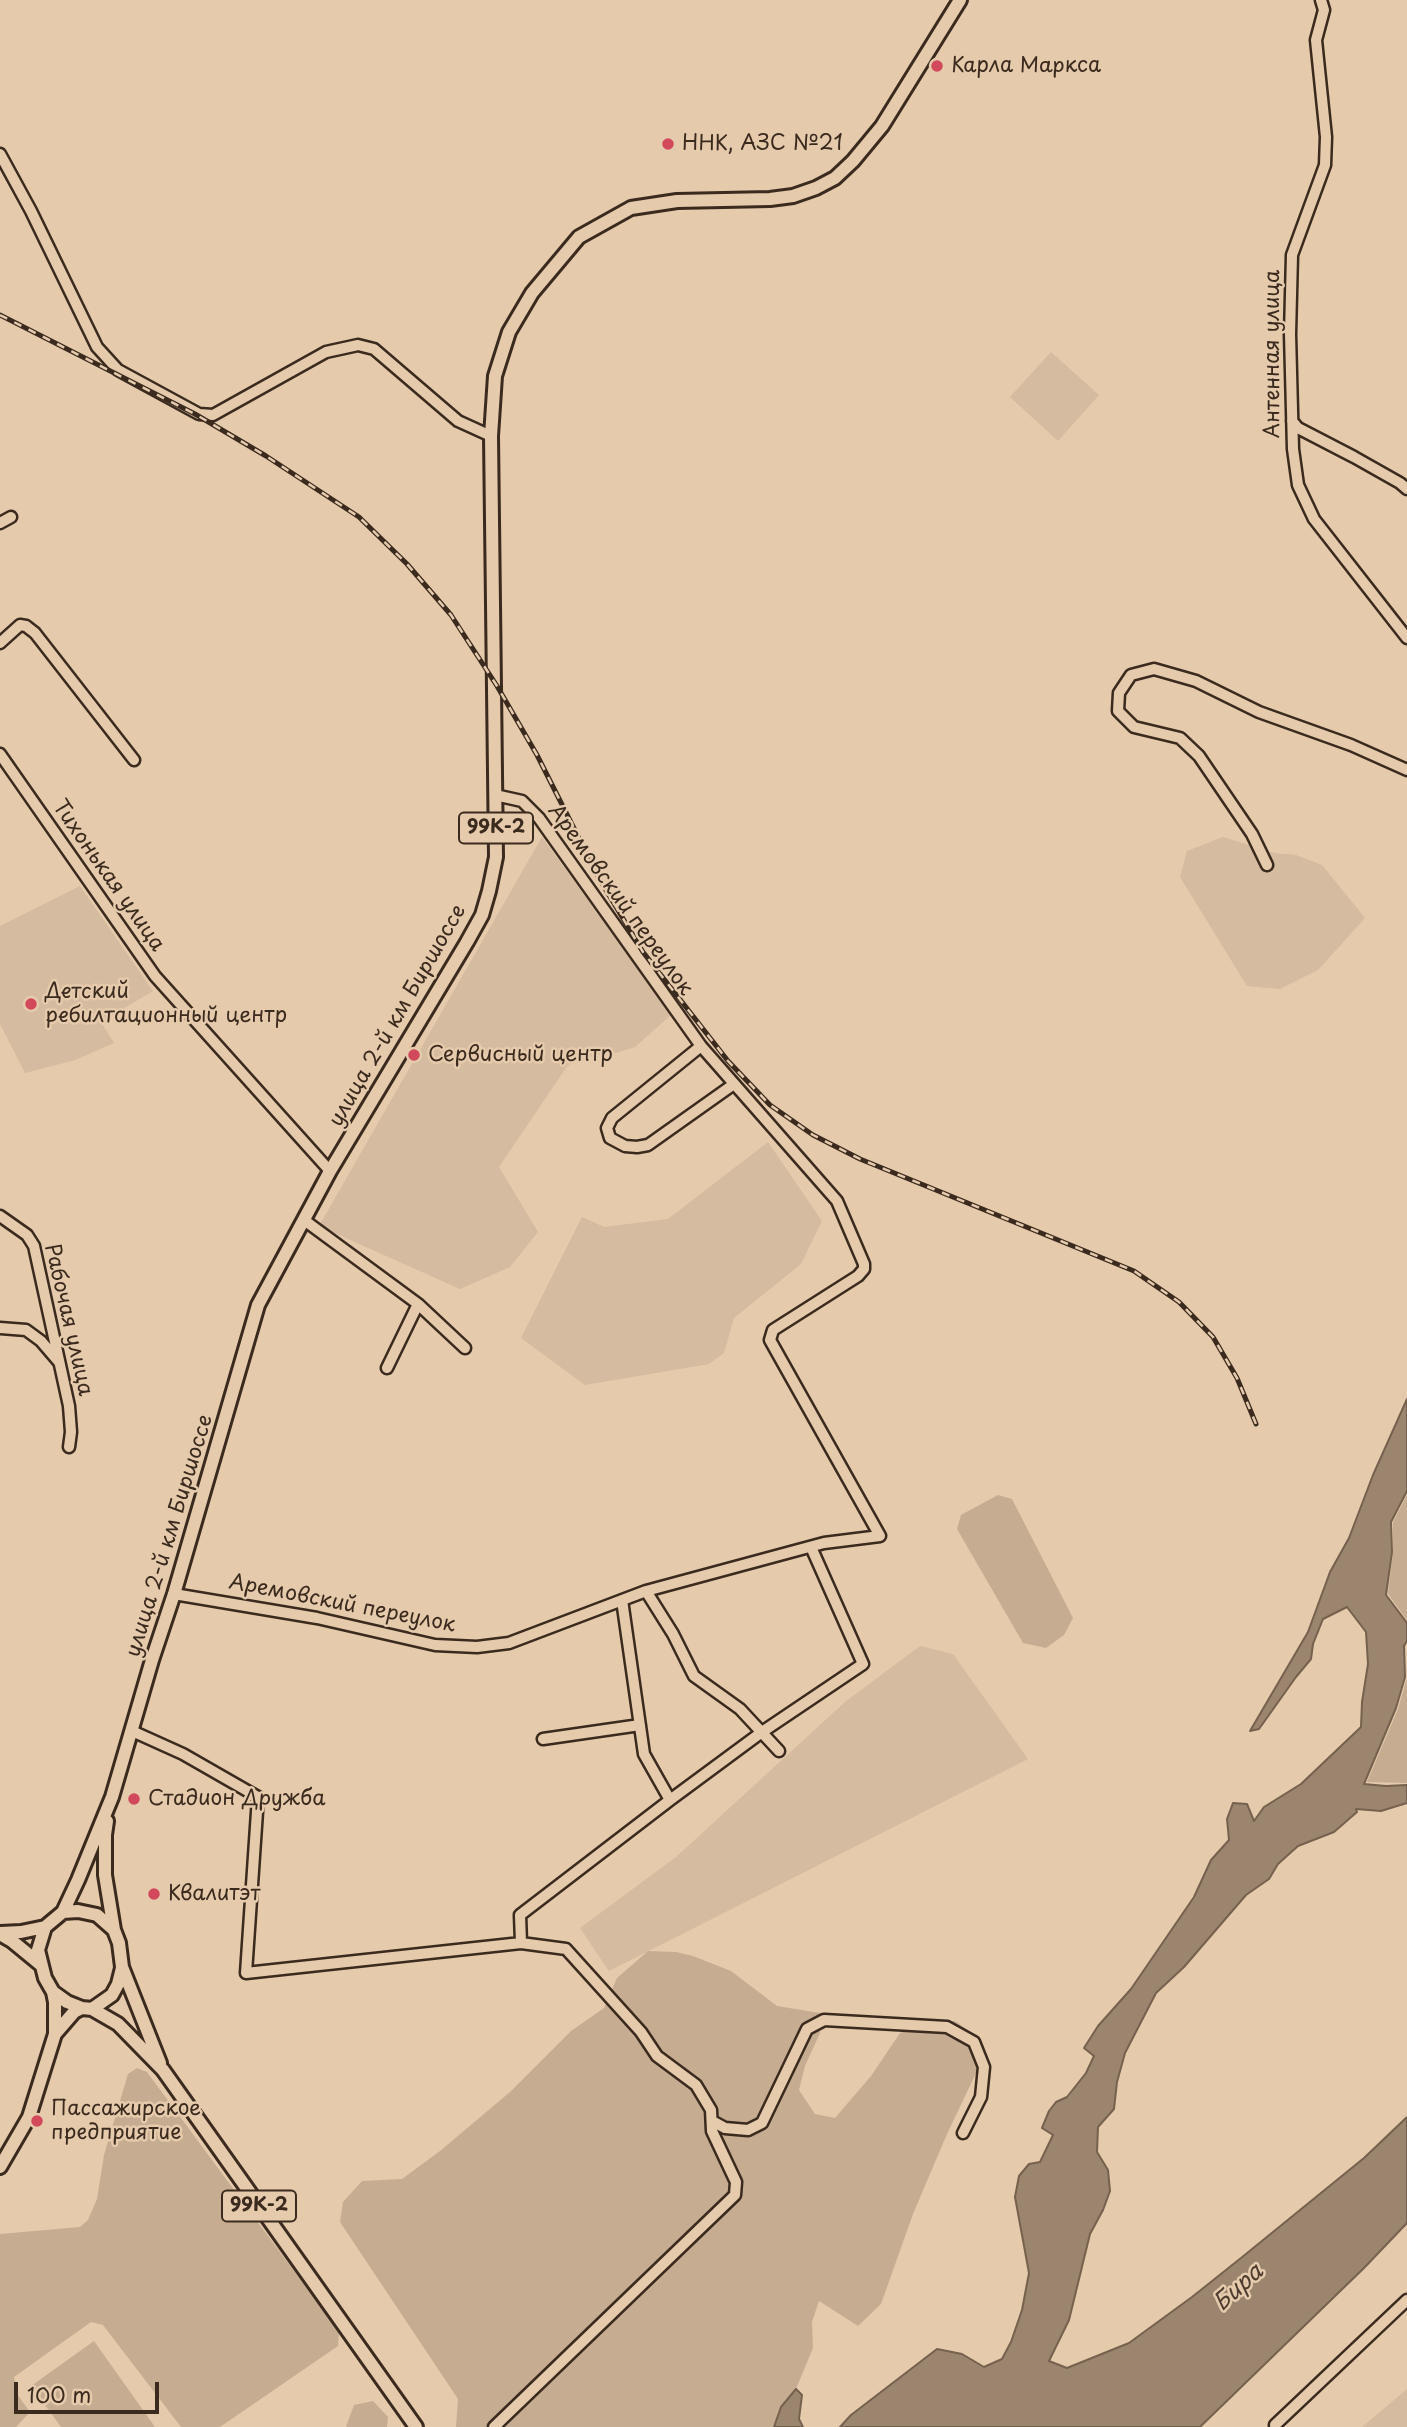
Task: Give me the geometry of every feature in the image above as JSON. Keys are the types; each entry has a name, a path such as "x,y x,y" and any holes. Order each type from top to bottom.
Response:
{"main road":[{"name":"улица 2-й км Биршоссе","path":"112,1797 258,1305 330,1171 482,915 489,891 496,857 491,436 495,376 509,332 532,293 579,237 631,208 677,201 793,196 835,178 882,126 960,0"},
{"name":"99К-2","path":"45,1927 63,1913 112,1797"},
{"name":"99К-2","path":"112,1797 105,1835 105,1875 114,1930 119,1943 122,1967 163,2070"},
{"path":"63,1913 78,1911 97,1915 114,1930"},
{"path":"0,1933 45,1927 38,1950 40,1964 53,1992 56,2016 55,2034 29,2117 0,2167"},
{"path":"0,1933 40,1964"},
{"path":"55,2034 74,2012 87,2009 113,1995 122,1967"},
{"name":"99К-2","path":"53,1992 61,1999 118,2024 163,2070 416,2427"}],"street":[{"name":"Антенная улица","path":"1321,0 1324,10 1316,40 1326,137 1325,165 1292,255 1290,334 1293,449 1298,485 1314,519 1407,638"},
{"path":"0,154 31,211 97,347 118,370 199,414 213,415 326,352 358,345 374,349 458,422 491,436"},
{"path":"1292,421 1298,428 1401,483 1407,489"},
{"path":"0,523 11,517"},
{"path":"0,643 20,625 35,633 134,760"},
{"path":"1267,865 1252,834 1199,755 1180,738 1134,727 1118,711 1119,692 1131,675 1154,669 1196,681 1259,712 1407,770"},
{"name":"Тихонькая улица","path":"0,754 155,976 330,1171"},
{"name":"Аремовский переулок","path":"174,1594 317,1618 435,1645 477,1647 509,1643 646,1591 811,1547 880,1536 770,1340 774,1330 858,1276 864,1269 837,1201 701,1046 539,818 522,801 495,795"},
{"path":"701,1046 612,1118 607,1128 610,1138 625,1146 648,1144 734,1084"},
{"name":"Рабочая улица","path":"0,1216 27,1235 34,1246 62,1365 69,1406 69,1447"},
{"path":"303,1220 418,1304 465,1348"},
{"path":"387,1368 418,1304"},
{"path":"0,1328 26,1329 41,1341 62,1365"},
{"path":"521,1943 520,1915 762,1732 863,1664 811,1547"},
{"path":"646,1591 673,1634 694,1676 740,1709 779,1751"},
{"path":"622,1600 644,1754 670,1800"},
{"path":"543,1739 639,1725"},
{"path":"132,1731 183,1754 258,1797 246,1973 521,1943 566,1949 640,2032 657,2056 696,2085 712,2110 712,2131 736,2182 735,2195 494,2427"},
{"path":"712,2121 725,2128 748,2130 762,2123 807,2029 824,2020 947,2027 974,2042 984,2067 982,2096 963,2133"},
{"path":"1275,2426 1407,2300"}],"shaded area":[{"path":"1051,352 1099,395 1058,441 1010,397"},
{"path":"542,837 671,1015 635,1047 593,1056 568,1065 499,1167 538,1232 510,1267 460,1289 319,1226"},
{"path":"1223,837 1274,853 1296,855 1322,865 1365,918 1318,970 1280,989 1247,986 1180,877 1187,851"},
{"path":"80,886 153,991 101,1022 114,1043 75,1060 25,1073 0,1024 0,926"},
{"path":"768,1142 822,1221 801,1264 734,1318 724,1353 709,1364 585,1385 521,1338 582,1217 604,1227 668,1219"},
{"path":"998,1495 1012,1499 1073,1618 1064,1635 1046,1648 1023,1643 957,1529 961,1515"},
{"path":"1407,1495 1407,1620 1388,1594 1393,1522"},
{"path":"920,1646 953,1654 1028,1759 609,1971 580,1928 676,1857 845,1702"},
{"path":"1407,1678 1407,1783 1367,1782 1398,1709"},
{"path":"648,1951 693,1956 731,1971 777,2006 820,2013 820,2033 805,2066 799,2090 815,2114 835,2118 871,2076 900,2033 925,2021 955,2021 975,2035 983,2049 977,2071 913,2214 881,2304 858,2326 819,2301 812,2322 813,2348 796,2389 781,2407 774,2427 456,2427 458,2399 340,2222 343,2202 362,2181 402,2179 440,2151 510,2092 571,2031 604,2008 617,1978"},
{"path":"137,2068 147,2072 339,2332 338,2346 220,2427 181,2427 103,2325 91,2322 14,2377 17,2394 30,2412 16,2427 0,2427 0,2234 80,2227 88,2220 97,2199 104,2155 128,2074"},
{"path":"94,2341 155,2427 61,2427 31,2386"},
{"path":"1407,2389 1407,2427 1362,2427"},
{"path":"373,2401 388,2417 387,2427 346,2427 354,2405"}],"water":[{"name":"Бира","path":"1407,1399 1407,1491 1391,1522 1392,1552 1386,1595 1407,1623 1407,1641 1404,1646 1405,1677 1396,1708 1364,1784 1407,1785 1407,1803 1381,1811 1356,1809 1357,1812 1334,1832 1298,1846 1278,1864 1269,1879 1246,1895 1184,1967 1156,1993 1125,2053 1117,2082 1114,2109 1098,2127 1097,2152 1108,2170 1110,2191 1090,2234 1069,2320 1049,2361 1067,2368 1129,2343 1241,2258 1364,2158 1407,2117 1407,2223 1200,2427 840,2427 851,2415 937,2349 962,2354 984,2367 1002,2359 1022,2310 1029,2273 1015,2197 1019,2176 1029,2164 1040,2162 1053,2135 1042,2128 1049,2111 1056,2102 1067,2097 1086,2073 1094,2056 1084,2048 1098,2026 1131,1989 1194,1897 1211,1860 1229,1840 1227,1819 1233,1803 1247,1804 1254,1821 1264,1807 1301,1784 1361,1727 1368,1664 1366,1632 1347,1607 1323,1619 1313,1644 1311,1659 1259,1729 1250,1731 1308,1632 1330,1572 1349,1538 1373,1475"},
{"path":"796,2389 802,2395 799,2419 803,2427 774,2427 781,2407"}],"railway":[{"path":"0,315 195,414 266,456 359,517 407,564 451,615 537,755 600,880 643,952 728,1061 770,1105 813,1135 860,1159 1134,1271 1179,1302 1213,1337 1237,1378 1256,1424"}],"place":[{"name":"Карла Маркса","path":"937,66"},
{"name":"ННК, АЗС №21","path":"668,144"},
{"name":"Детский ребилтационный центр","path":"31,1004"},
{"name":"Сервисный центр","path":"414,1055"},
{"name":"Стадион Дружба","path":"134,1799"},
{"name":"Квалитэт","path":"154,1894"},
{"name":"Пассажирское предприятие","path":"37,2121"}]}
